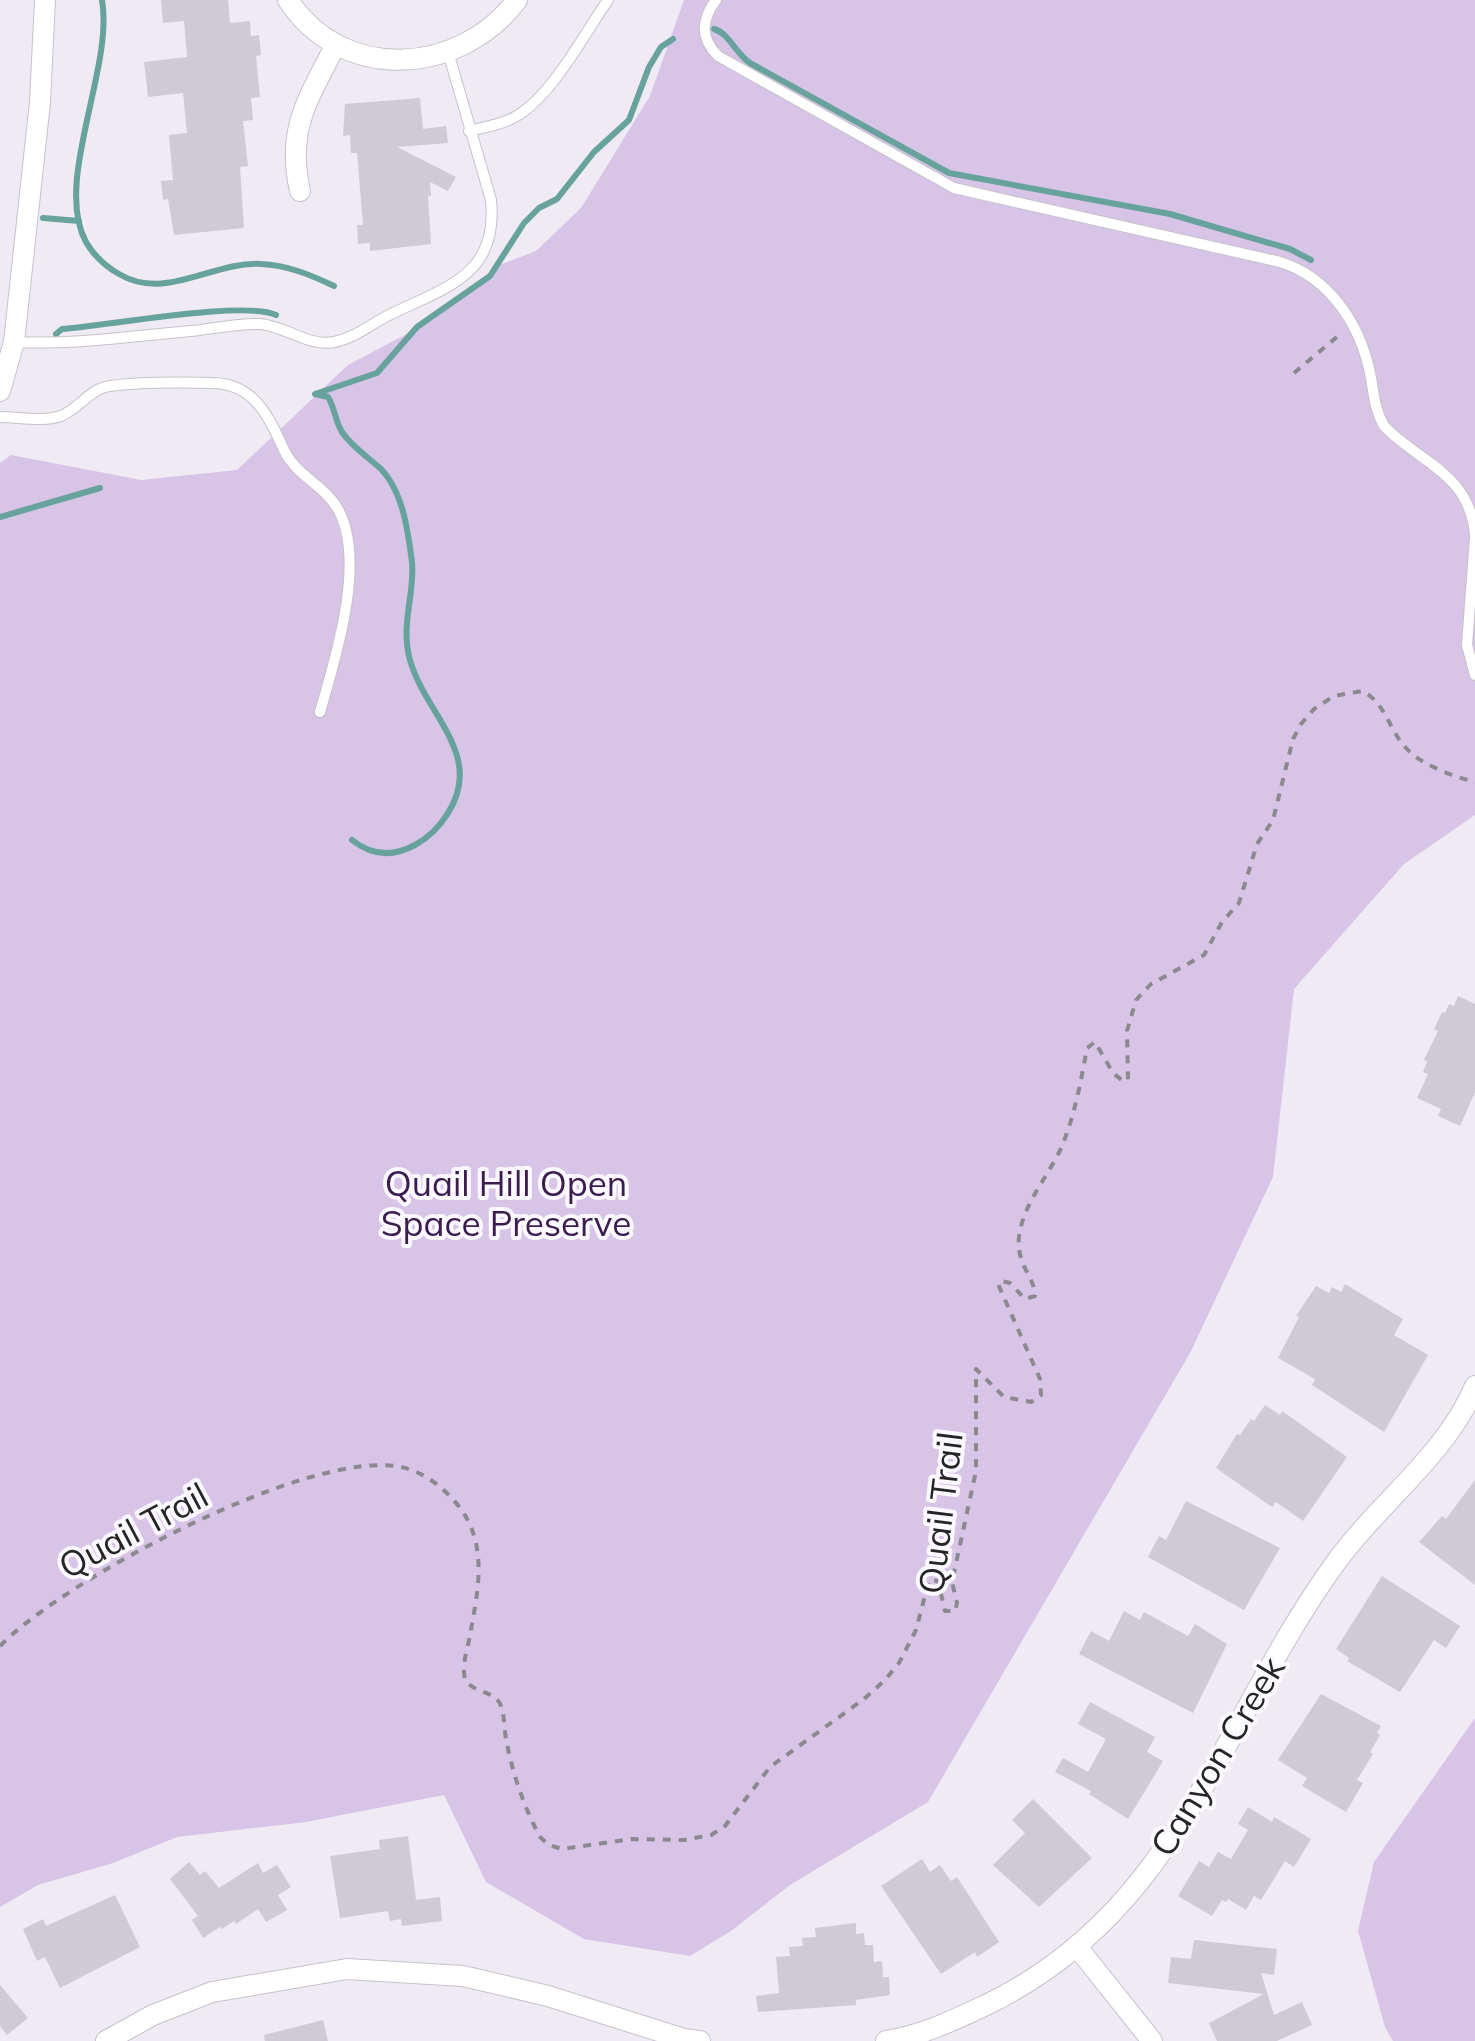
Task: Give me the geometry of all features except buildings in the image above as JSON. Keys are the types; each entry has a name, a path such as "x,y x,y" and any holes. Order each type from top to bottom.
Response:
{"street":[{"path":"0,392 14,342 40,102 45,0"},
{"path":"288,0 308,24 335,46 382,60 421,59 448,52 492,28 516,0"},
{"path":"300,191 294,157 297,128 335,46"},
{"name":"Canyon Creek","path":"886,2041 944,2025 996,2000 1078,1948 1134,1891 1178,1830 1302,1610 1348,1546 1454,1423 1475,1386"},
{"path":"1078,1948 1152,2041"},
{"path":"106,2041 153,2015 212,1992 347,1968 462,1976 548,1996 631,2032 700,2041"}],"lane":[{"path":"469,131 511,120 527,110 543,94 608,0"},
{"path":"716,0 708,11 704,34 718,56 941,183 1280,262 1316,278 1342,309 1366,360 1377,414 1384,426 1454,482 1470,508 1475,536 1467,646 1475,674"},
{"path":"14,342 54,344 262,324 326,343 362,332 393,313 450,288 483,253 490,234 491,200 448,52"},
{"path":"0,417 62,415 102,388 212,382 234,386 253,398 272,420 292,464 332,500 346,535 346,608 320,712"}],"path":[{"path":"1294,373 1338,336"},
{"name":"Quail Trail","path":"0,1646 50,1604 96,1575 226,1508 321,1475 388,1466 410,1470 435,1484 458,1506 475,1538 478,1586 466,1679 472,1687 498,1700 507,1747 532,1822 543,1840 562,1849 632,1839 696,1840 712,1836 725,1826 770,1767 864,1700 899,1663 916,1630 929,1580 938,1581 944,1611 952,1613 956,1607 952,1582 976,1471 976,1369 1010,1399 1032,1402 1041,1394 1040,1379 998,1284 1010,1283 1025,1299 1035,1296 1035,1288 1020,1260 1019,1238 1025,1214 1069,1126 1088,1044 1097,1044 1112,1073 1128,1080 1126,1038 1136,1000 1151,984 1204,955 1222,922 1239,903 1257,844 1273,820 1293,740 1301,724 1324,702 1346,692 1366,693 1408,750 1443,771 1475,782"}],"green space":[{"name":"Quail Hill Open Space Preserve","path":"684,0 1475,0 1475,815 1404,864 1294,989 1273,1177 1190,1353 928,1802 790,1885 731,1931 690,1956 584,1939 486,1882 444,1795 306,1822 177,1837 113,1863 38,1885 0,1907 0,463 11,455 141,480 237,470 348,365 433,320 497,266 536,251 581,208 650,96"},
{"path":"1475,1718 1475,2041 1393,2041 1385,2027 1358,1931 1374,1862"}],"waterway":[{"path":"102,0 100,58 76,188 78,217 93,252 114,271 154,284 261,264 299,271 334,286"},
{"path":"714,29 750,63 949,173 1170,214 1290,249 1311,260"},
{"path":"352,840 383,853 399,852 420,842 448,813 458,792 460,772 456,753 417,680 407,647 412,562 395,489 381,469 342,432 328,397 315,394 377,373 417,327 490,276 524,223 539,208 557,199 594,152 629,120 649,67 661,47 673,39"},
{"path":"43,218 79,221"},
{"path":"56,334 62,329 206,312 259,311 276,315"},
{"path":"0,517 100,488"}]}
